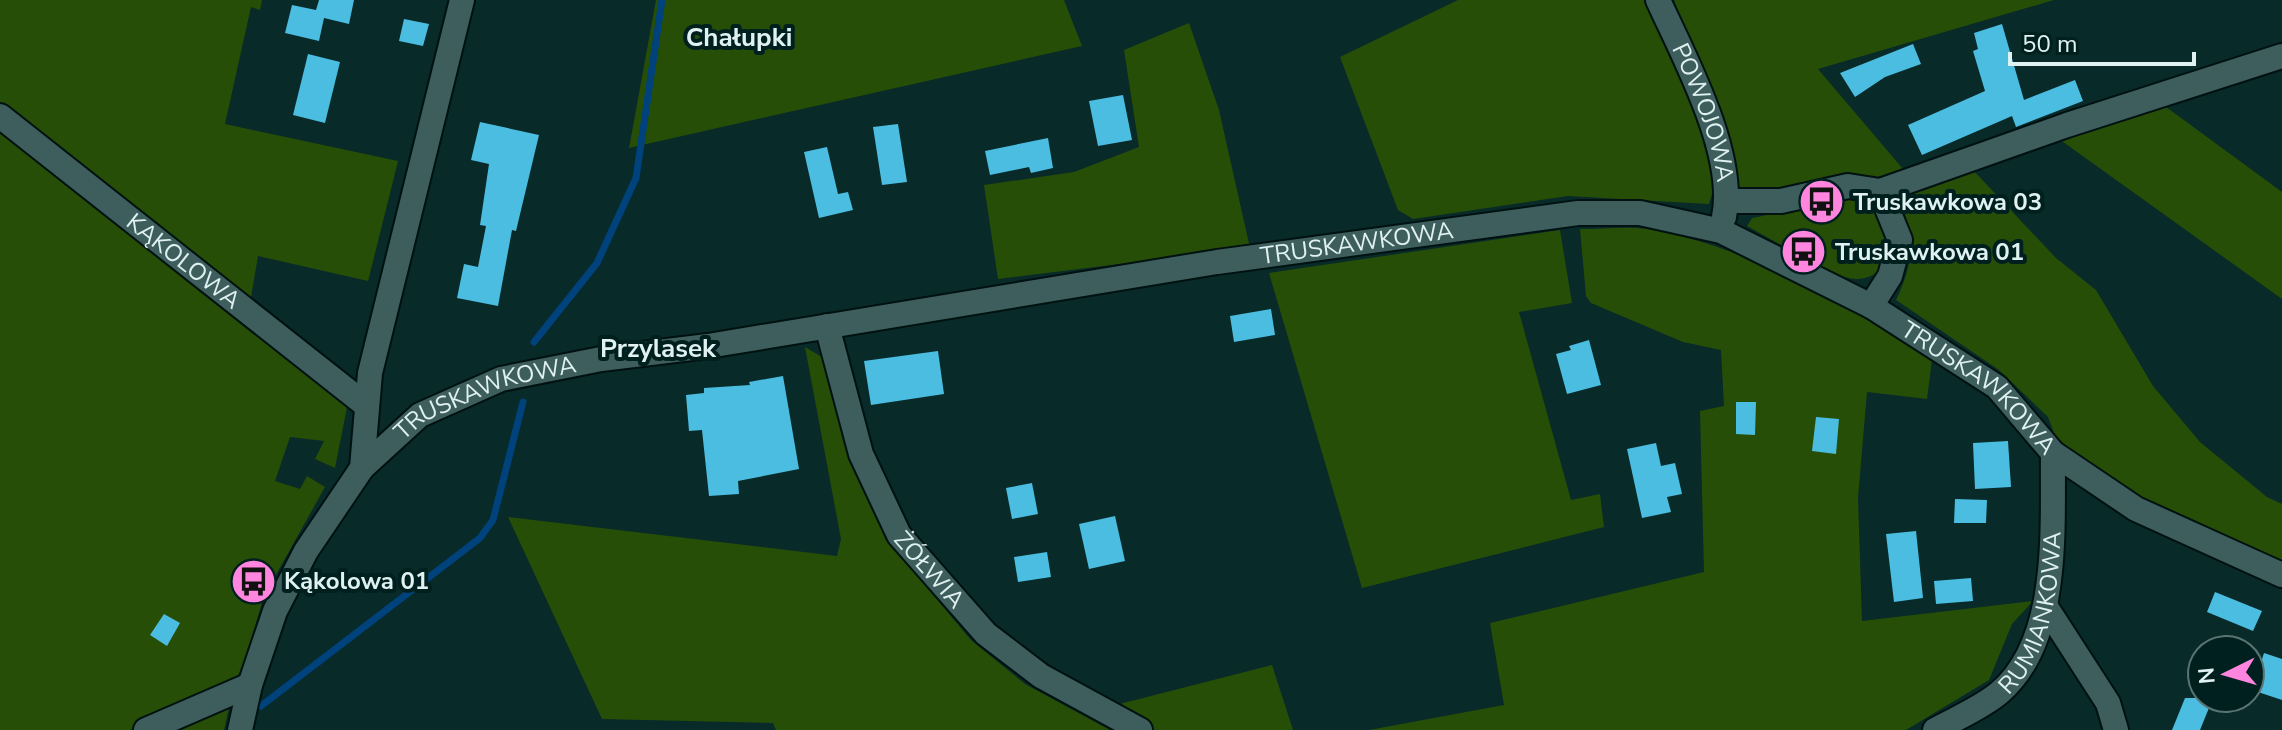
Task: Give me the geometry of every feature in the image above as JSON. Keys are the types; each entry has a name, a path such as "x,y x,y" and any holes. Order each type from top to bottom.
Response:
{"street":[{"path":"240,730 250,685 278,605 306,551 362,468 370,373 462,0"},
{"name":"POWOJOWA","path":"1658,0 1721,155 1727,201 1721,231"},
{"path":"1727,201 1781,201 1848,186 1880,191 2067,125 2282,56"},
{"name":"KĄKOLOWA","path":"0,116 367,406"},
{"path":"1871,306 1890,276 1900,240 1880,191"},
{"name":"TRUSKAWKOWA","path":"362,468 420,415 501,379 601,359 827,326 1217,262 1578,213 1640,213 1721,231 1871,306 1997,387 2053,453 2136,509 2282,575"},
{"name":"ŻÓŁWIA","path":"827,326 861,454 899,535 986,634 1041,676 1140,730"},
{"name":"RUMIANKOWA","path":"1935,730 1998,694 2019,671 2046,607 2051,572 2053,453"},
{"path":"2046,607 2108,703 2116,730"},
{"path":"146,730 250,685"}],"green space":[{"path":"0,0 262,0 260,10 251,7 225,124 398,161 368,281 258,256 249,309 164,235 0,103"},
{"path":"656,0 1064,0 1082,46 629,148"},
{"path":"1458,0 1648,0 1697,111 1717,177 1709,204 1568,196 1413,219 1398,210 1340,57"},
{"path":"1674,0 2054,0 1818,69 1903,169 1883,179 1854,174 1781,190 1741,193"},
{"path":"1189,23 1219,110 1250,248 998,279 984,185 1074,172 1139,147 1124,50"},
{"path":"2162,104 2282,192 2282,299 2059,139"},
{"path":"0,128 348,402 335,468 315,459 324,441 290,437 275,481 300,489 307,476 325,487 264,596 240,677 130,730 0,730"},
{"path":"1973,170 2056,258 2096,290 2153,386 2200,442 2267,497 2282,504 2282,565 2098,476 2060,449 2048,417 1999,370 1896,300 1910,259 1907,222 1899,192"},
{"path":"1849,199 1875,208 1889,237 1882,268 1863,278 1844,277 1807,258 1816,242 1806,236 1799,248 1793,245 1790,250 1747,226 1752,218"},
{"path":"1580,229 1648,229 1723,249 1831,299 1932,360 1927,399 1867,392 1858,498 1862,621 2033,601 2012,624 1989,680 1906,730 1369,730 1504,705 1490,623 1704,572 1700,411 1724,406 1721,350 1683,342 1591,303 1586,296"},
{"path":"1560,230 1572,303 1519,312 1571,500 1600,494 1604,527 1362,588 1269,273"},
{"path":"805,347 822,357 840,426 886,539 971,640 1025,684 1110,730 776,730 773,723 602,719 508,517 837,556 841,539"},
{"path":"1272,665 1293,730 1148,730 1108,707"},
{"path":"229,708 224,730 170,730 200,713"}],"building":[{"path":"319,0 354,0 349,24 324,18 319,41 285,33 292,5 316,10"},
{"path":"404,19 429,24 423,46 399,41"},
{"path":"2002,24 2024,100 2075,80 2083,101 2016,127 2012,116 1922,155 1908,125 1985,91 1973,51 1978,49 1974,33"},
{"path":"1913,44 1921,64 1885,77 1855,97 1840,73"},
{"path":"308,54 340,62 325,123 293,115"},
{"path":"1123,95 1132,140 1098,146 1089,101"},
{"path":"480,122 539,135 516,231 512,230 498,306 457,298 464,264 478,267 486,226 480,225 489,164 471,160"},
{"path":"898,124 907,182 882,185 873,127"},
{"path":"1048,138 1053,168 1031,173 1029,167 990,175 985,151"},
{"path":"827,147 838,194 848,192 853,210 819,218 804,152"},
{"path":"1271,309 1275,335 1234,342 1230,316"},
{"path":"1589,340 1601,385 1567,394 1556,354"},
{"path":"938,351 944,394 871,405 864,361"},
{"path":"783,376 799,469 738,481 739,494 709,496 702,430 689,431 686,395 704,393 704,388 750,385 749,382"},
{"path":"1736,402 1756,402 1755,435 1736,434"},
{"path":"1816,417 1839,419 1836,454 1812,451"},
{"path":"2008,441 2011,487 1975,489 1973,443"},
{"path":"1656,443 1661,466 1675,463 1682,494 1667,497 1671,512 1642,518 1627,449"},
{"path":"1032,483 1038,514 1012,519 1006,488"},
{"path":"1955,499 1987,500 1986,523 1954,523"},
{"path":"1115,516 1125,561 1089,569 1079,524"},
{"path":"1916,531 1923,598 1894,602 1886,534"},
{"path":"1047,552 1051,577 1018,582 1014,557"},
{"path":"1971,578 1973,601 1936,604 1934,581"},
{"path":"2215,592 2262,611 2253,631 2207,612"},
{"path":"164,614 180,623 167,646 150,635"},
{"path":"2266,654 2282,659 2282,700 2266,695"},
{"path":"2185,698 2186,714 2206,714 2200,730 2172,730"}],"waterway":[{"path":"534,342 597,263 636,178 662,0"},
{"path":"261,706 480,538 493,520 523,402"}],"place":[{"name":"Truskawkowa 03","path":"1822,202"},
{"name":"Truskawkowa 01","path":"1804,252"},
{"name":"Kąkolowa 01","path":"253,581"}],"district":[{"name":"Chałupki","path":"739,37"},
{"name":"Przylasek","path":"658,348"}]}
